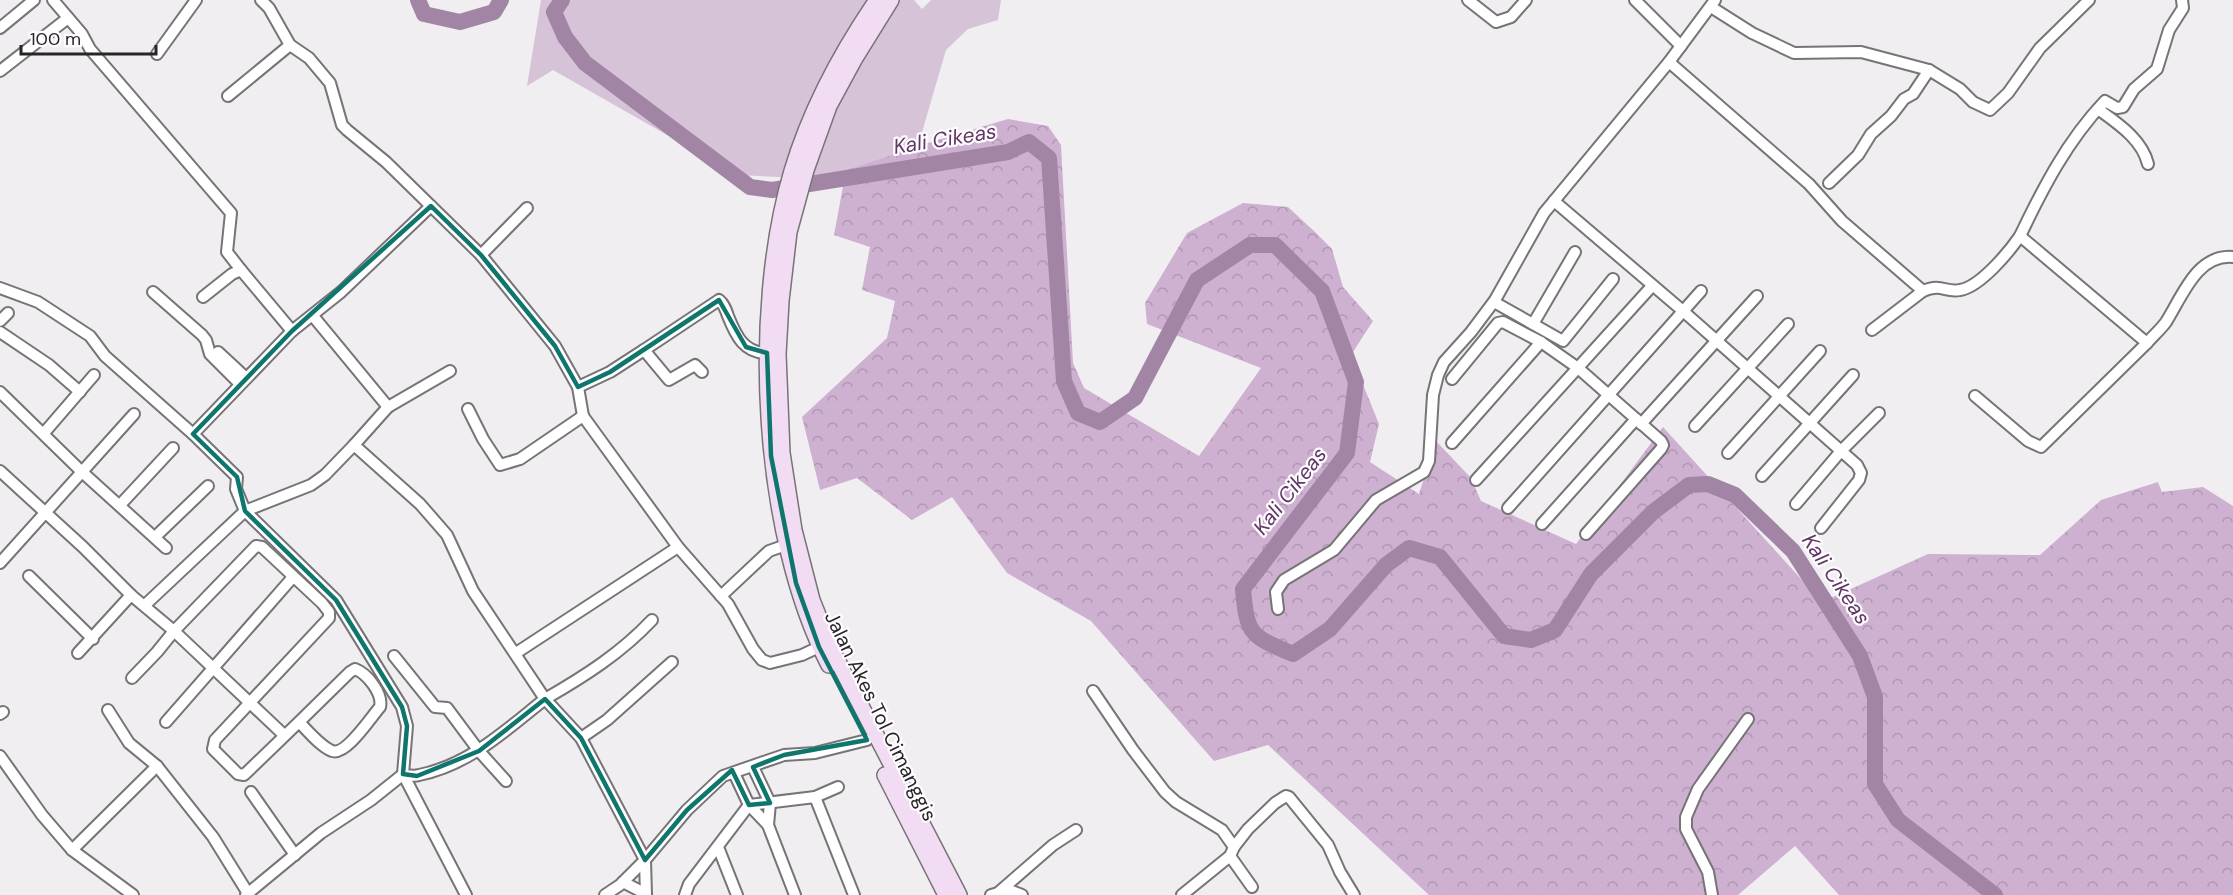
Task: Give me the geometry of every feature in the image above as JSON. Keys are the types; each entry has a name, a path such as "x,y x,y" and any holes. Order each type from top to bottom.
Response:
{"main road":[{"name":"Jalan Akes Tol Cimanggis","path":"877,0 819,102 809,141 792,172 784,231 778,354 788,536 832,650 959,895"},
{"path":"809,141 855,58 891,0"},
{"name":"Jalan Akes Tol Cimanggis","path":"784,231 772,274 767,353 771,456 796,584 819,647 946,895"}],"street":[{"path":"0,28 34,0"},
{"path":"53,0 82,34 90,49 231,213 227,252 292,331"},
{"path":"157,54 196,0"},
{"path":"261,0 269,8 290,45 309,58 330,83 342,125 386,162 481,255 555,346 578,387 583,416 678,548 728,604 753,650 762,660 770,663 802,655 819,647"},
{"path":"1468,0 1496,22 1511,17 1526,0"},
{"path":"1635,0 1681,46"},
{"path":"1278,609 1276,592 1284,580 1334,550 1376,500 1424,472 1429,461 1432,395 1444,362 1477,326 1494,302 1544,213 1669,62 1713,4 1752,33 1794,53 1861,52 1929,70 1960,89 1973,102 1990,110 2005,97 2040,48 2089,0"},
{"path":"1872,330 1933,286 1956,291 1965,289 2008,254 2020,236 2056,164 2084,126 2106,101 2117,108 2123,107 2142,81 2157,69 2169,30 2182,8 2182,0"},
{"path":"0,71 68,18"},
{"path":"228,96 290,45"},
{"path":"1669,62 1809,184 1842,221 1923,291"},
{"path":"1828,183 1858,154 1870,134 1891,116 1904,99 1913,94 1929,70"},
{"path":"2098,109 2141,146 2148,164"},
{"path":"1554,201 1717,340 1857,465 1860,473 1859,480 1821,528"},
{"path":"193,434 292,331 313,316 431,206"},
{"path":"481,255 527,208"},
{"path":"2020,236 2147,343"},
{"path":"1533,324 1575,252"},
{"path":"1975,396 2028,441 2041,447 2164,325 2192,279 2206,263 2217,256 2233,257"},
{"path":"203,297 232,274 241,270"},
{"path":"1494,302 1563,341 1613,279"},
{"path":"1476,480 1652,286"},
{"path":"0,288 38,302 90,336 105,356 193,434 237,477 236,489 245,511 336,600 402,707 408,726 403,774 466,895"},
{"path":"1508,508 1701,291"},
{"path":"153,292 202,335 210,354 243,381"},
{"path":"1542,524 1757,296"},
{"path":"578,387 610,372 719,300 723,303 730,322 746,347 756,353 767,353"},
{"path":"313,316 388,407"},
{"path":"1452,379 1500,322 1541,342 1578,368 1661,441 1663,444 1661,448 1586,534"},
{"path":"1695,426 1788,324"},
{"path":"0,332 49,365 80,392"},
{"path":"1452,442 1541,342"},
{"path":"644,350 669,380 695,366 702,372"},
{"path":"1728,453 1820,351"},
{"path":"218,352 243,381"},
{"path":"145,605 245,511 311,485 325,475 388,407 450,371"},
{"path":"44,433 94,375"},
{"path":"1762,476 1853,375"},
{"path":"0,392 81,471 166,548"},
{"path":"468,409 483,440 500,465 520,459 583,416"},
{"path":"1796,504 1841,451 1879,413"},
{"path":"0,563 134,414"},
{"path":"354,445 420,504 447,535 473,591 545,699 581,738 645,860 646,894 623,882"},
{"path":"120,505 173,448"},
{"path":"2,477 45,512 131,595 174,631 284,735"},
{"path":"156,537 208,486"},
{"path":"721,596 788,536"},
{"path":"132,678 256,546 269,553 322,603 329,612 329,618 249,703 213,744 213,749 238,774 244,775 284,735 355,669 362,672 381,700 380,707 347,746 339,751 330,750 299,722"},
{"path":"516,653 678,548"},
{"path":"29,576 93,639"},
{"path":"166,722 293,577"},
{"path":"78,653 131,595"},
{"path":"108,710 129,743 157,766 213,837 248,894 321,833 371,800 403,774 417,776 458,762 479,751 545,699 587,675 622,650 652,620"},
{"path":"394,656 435,707 447,708 479,751 506,781"},
{"path":"581,738 607,720 672,662"},
{"path":"1093,691 1165,792 1176,802 1222,830 1252,887"},
{"path":"1712,895 1708,872 1686,829 1686,817 1698,789 1748,719"},
{"path":"605,895 623,882 645,860 687,810 723,776 784,755 815,753 852,746 867,740"},
{"path":"0,756 42,815 72,850 133,895"},
{"path":"72,850 157,766"},
{"path":"753,767 770,803 768,825"},
{"path":"734,773 749,805 768,825 795,895"},
{"path":"685,895 689,884 749,805 815,797 838,787"},
{"path":"251,792 295,855"},
{"path":"815,797 854,895"},
{"path":"1182,895 1203,880 1232,851 1248,829 1275,803 1282,798 1289,797 1328,845 1340,872 1354,895"},
{"path":"995,894 1059,841 1076,830"},
{"path":"718,847 737,895"},
{"path":"995,894 1009,890 1022,895"}],"highlighted area":[{"path":"431,206 481,255 555,346 578,387 610,372 719,300 746,347 767,353 771,456 796,583 819,647 867,740 784,755 753,767 770,803 749,805 732,770 687,810 645,860 581,738 545,699 479,751 417,776 403,774 407,726 402,707 336,600 245,511 237,477 193,434 292,331"}],"shaded area":[{"path":"541,0 914,0 922,9 931,0 1001,0 998,20 968,29 946,50 918,146 846,170 796,178 737,175 553,70 527,86"}],"green space":[{"path":"1008,119 1048,126 1061,145 1073,363 1084,388 1199,456 1261,368 1147,324 1145,303 1187,233 1243,203 1288,207 1332,249 1343,287 1373,321 1351,355 1379,424 1370,462 1419,494 1436,441 1471,478 1481,501 1576,544 1663,427 1822,602 1928,554 2040,555 2101,500 2158,482 2162,492 2203,487 2233,506 2233,895 1839,895 1795,846 1738,895 1429,895 1268,745 1214,761 1091,621 1007,573 952,497 912,520 857,478 820,490 802,417 887,338 895,301 862,290 870,247 834,235 846,170"}],"waterway":[{"name":"Kali Cikeas","path":"418,0 424,14 460,22 494,12 501,0"},
{"name":"Kali Cikeas","path":"562,0 554,12 565,37 585,63 750,187 772,190 1008,152 1029,142 1049,158 1064,381 1078,413 1100,422 1135,398 1197,280 1250,245 1275,245 1322,291 1356,382 1347,453 1243,589 1247,616 1254,632 1268,643 1293,654 1330,629 1386,565 1409,548 1440,557 1504,636 1531,640 1555,630 1591,574 1653,512 1689,485 1708,484 1735,495 1793,551 1860,656 1875,697 1875,784 1898,820 1995,895"}]}
